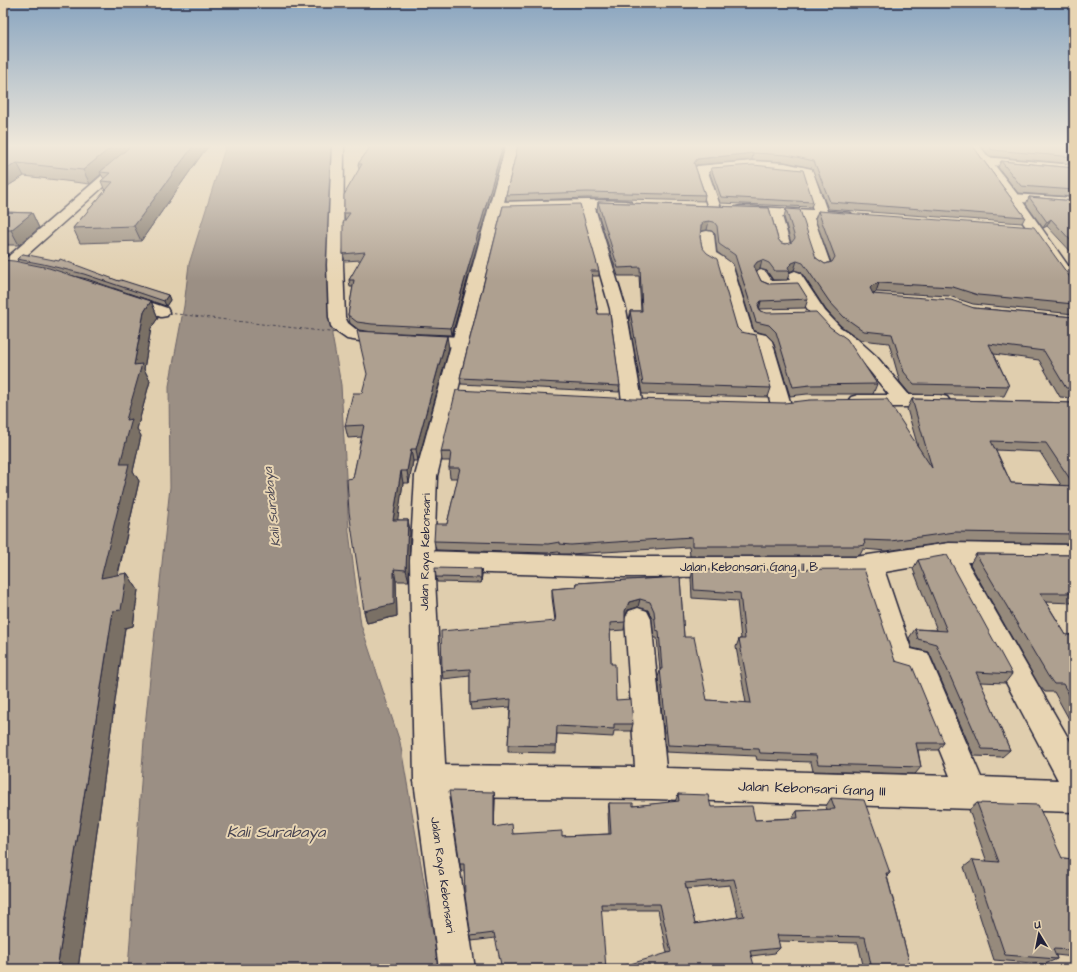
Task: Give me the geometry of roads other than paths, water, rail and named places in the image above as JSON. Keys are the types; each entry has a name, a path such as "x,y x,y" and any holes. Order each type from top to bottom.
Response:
{"street":[{"path":"3,269 92,190"},
{"path":"337,190 335,266 337,317 340,326 353,335 372,338 462,342"},
{"name":"Jalan Raya Kebonsari","path":"457,969 430,781 422,561 426,476 455,392 462,342 500,190"},
{"path":"708,190 714,208"},
{"path":"814,190 821,214"},
{"path":"1007,190 1074,285"},
{"path":"1013,198 1074,202"},
{"path":"587,204 599,249 618,309 632,401"},
{"path":"496,206 587,204 635,205"},
{"path":"698,208 774,211 859,217"},
{"path":"774,211 784,248"},
{"path":"805,213 823,266"},
{"path":"1019,229 1035,230"},
{"path":"707,235 709,255 724,264 745,336 763,341 773,404 800,403"},
{"path":"3,269 26,270"},
{"path":"761,275 766,286 802,284 811,314 850,342 870,360 904,400"},
{"path":"112,294 161,312"},
{"path":"837,402 904,400 958,402"},
{"path":"949,552 1074,778"},
{"name":"Jalan Kebonsari Gang II B","path":"422,561 624,567 855,567 949,552 1074,554"},
{"path":"870,564 901,659 918,662 972,793"},
{"path":"638,619 652,783"},
{"name":"Jalan Kebonsari Gang III","path":"430,781 652,783 1074,796"}],"water":[{"name":"Kali Surabaya","path":"212,190 331,190 334,264 332,335 341,385 349,532 361,625 400,742 439,969 128,969 145,726 170,487 169,386 184,306 189,264"}]}
